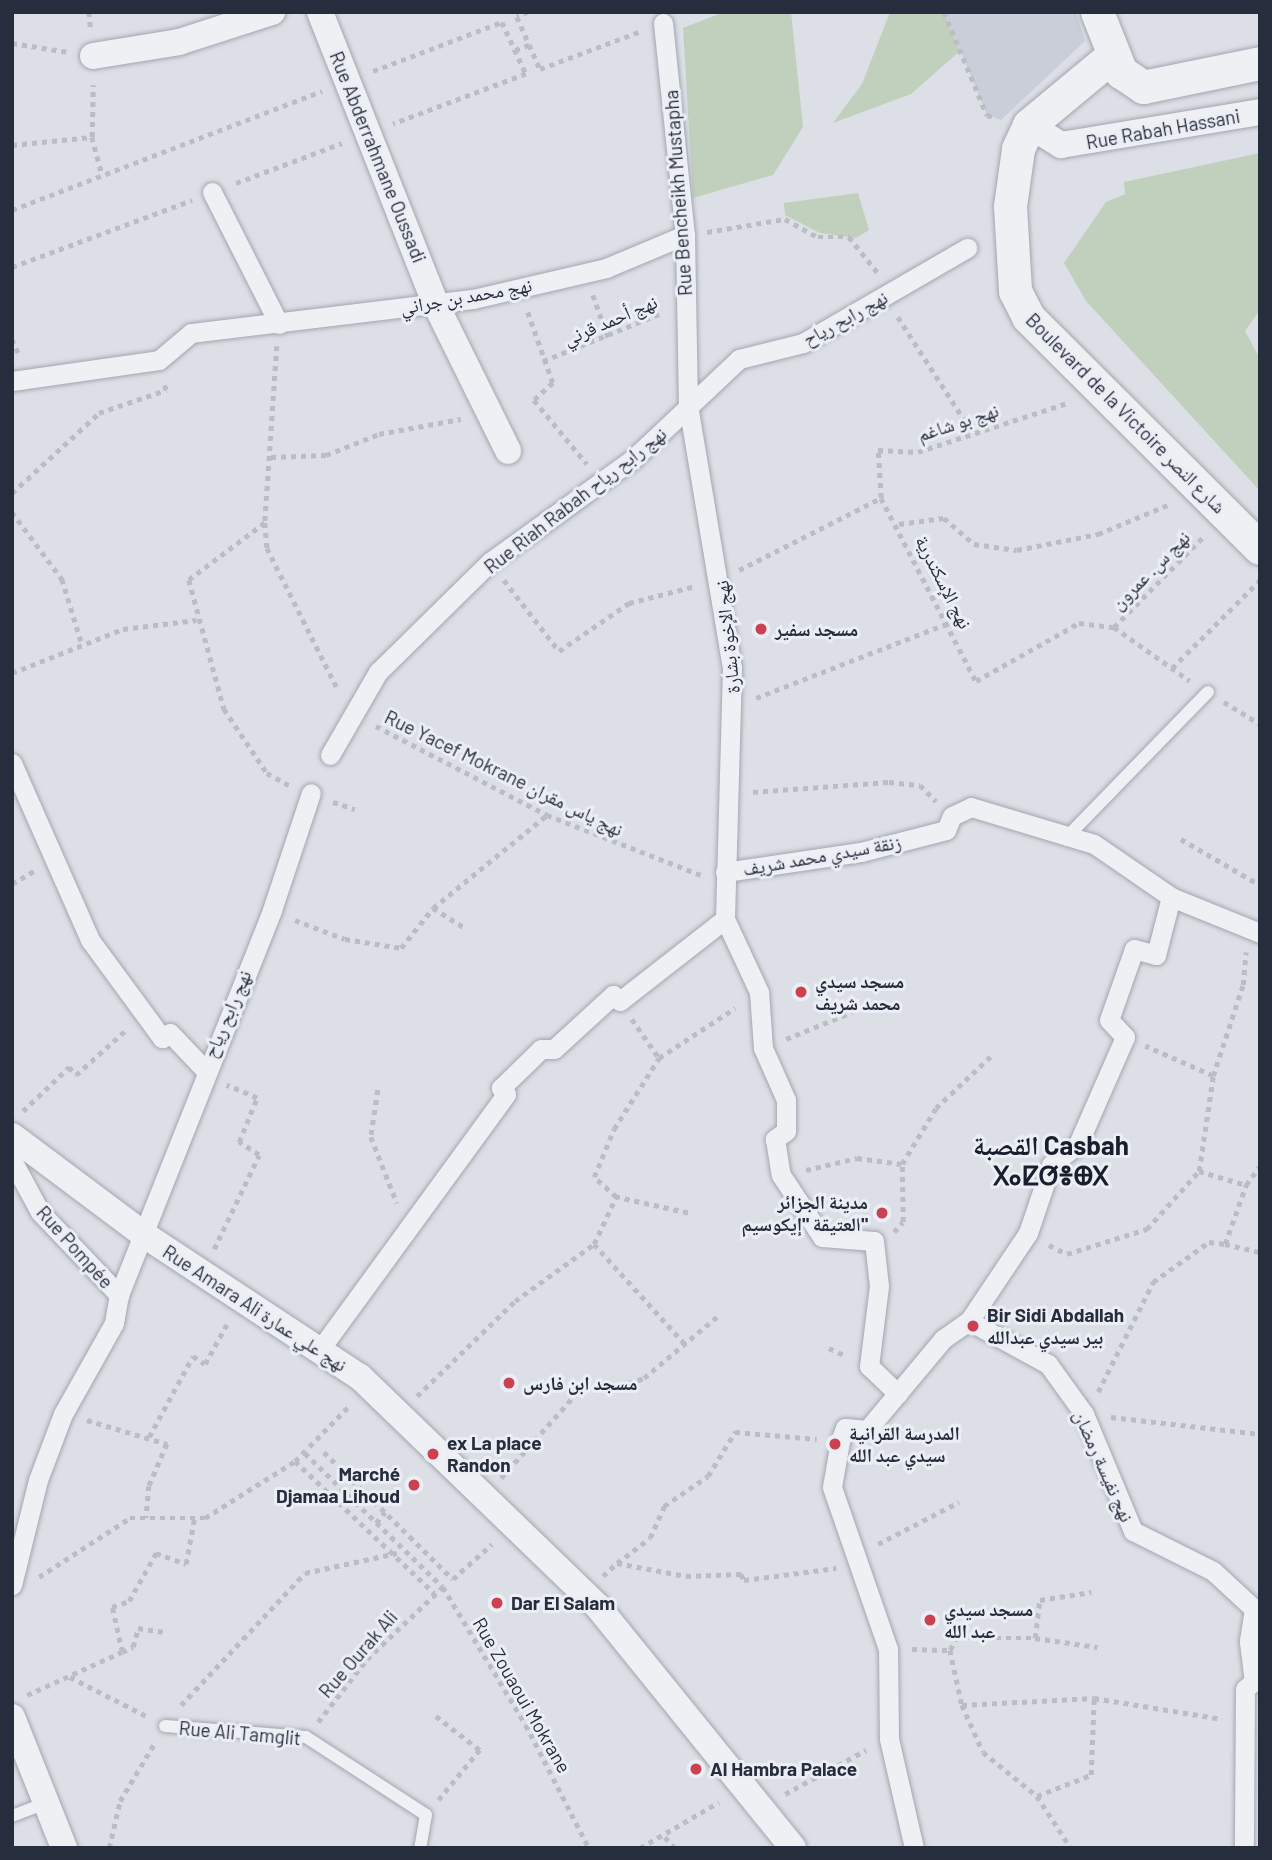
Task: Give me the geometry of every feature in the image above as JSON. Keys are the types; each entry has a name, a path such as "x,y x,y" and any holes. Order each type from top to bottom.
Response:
{"street":[{"path":"93,56 180,42 272,12"},
{"name":"Rue Abderrahmane Oussadi","path":"320,12 435,303 487,414 508,451"},
{"path":"1097,12 1112,56 1129,81 1155,88 1260,63"},
{"name":"Rue Bencheikh Mustapha","path":"663,23 685,235 688,405"},
{"name":"Boulevard de la Victoire شارع النصر","path":"1112,56 1029,125 1018,149 1010,206 1015,291 1028,317 1260,548"},
{"name":"Rue Rabah Hassani","path":"1029,125 1061,145 1260,112"},
{"path":"212,192 279,324"},
{"name":"نهج محمد بن جراني","path":"159,360 191,333 435,303 521,288 586,273 685,235"},
{"name":"نهج رابح رياح","path":"688,405 739,359 803,343 967,248"},
{"path":"12,381 159,360"},
{"name":"Rue Riah Rabah نهج رابح رياح","path":"330,755 349,712 378,672 490,562 633,459 688,405"},
{"name":"نهج الإخوة بشارة","path":"688,405 721,579 734,706 724,795 726,919"},
{"path":"12,763 90,940 143,1015 203,1071"},
{"name":"نهج رابح رياح","path":"12,1585 38,1480 63,1414 114,1323 118,1295 203,1071 272,910 311,793"},
{"path":"952,816 971,807 1065,839 1094,844 1171,897 1254,933"},
{"name":"زنقة سيدي محمد شريف","path":"726,877 861,852 946,830 952,816"},
{"path":"914,1848 889,1739 888,1649 853,1562 832,1487 841,1441 845,1428 867,1430 943,1339 969,1321 1028,1233 1051,1165 1077,1144 1125,1037 1109,1020 1134,949 1156,955 1171,897"},
{"path":"321,1348 403,1228 506,1094 501,1087 613,995 620,1001 726,919 759,992 763,1048 786,1100 786,1131 775,1139 781,1175 822,1237 874,1241 879,1286 869,1366 898,1394"},
{"name":"Rue Amara Ali نهج علي عمارة","path":"12,1136 143,1234 321,1348 369,1385 584,1593 793,1848"},
{"name":"Rue Pompée","path":"12,1160 40,1212 118,1295"},
{"name":"نهج نفيسة رمضان","path":"969,1321 1040,1357 1084,1414 1133,1531 1213,1571 1254,1609 1249,1642 1254,1681 1245,1723 1244,1848"},
{"path":"12,1717 64,1848"}],"lane":[{"path":"1065,839 1208,692"},
{"name":"Rue Ali Tamglit","path":"165,1726 306,1737 426,1815"},
{"path":"12,1816 46,1803"},
{"path":"420,1848 426,1815"}],"path":[{"path":"89,12 93,56 92,137 102,175"},
{"path":"528,12 517,17 540,69 663,23"},
{"path":"944,12 987,115"},
{"path":"12,210 502,22 526,74 248,179"},
{"path":"12,43 93,56"},
{"path":"515,50 529,45"},
{"path":"12,145 92,137"},
{"path":"12,267 191,200"},
{"path":"685,235 785,219 818,237 849,237 889,293 972,432"},
{"path":"586,273 608,337"},
{"path":"521,288 543,361 553,383 534,400 594,474"},
{"name":"نهج أحمد قرني","path":"543,361 608,337 687,302"},
{"path":"279,324 265,523 272,558 349,712"},
{"path":"12,493 99,413 166,390 159,360"},
{"name":"نهج بو شاغم","path":"881,498 878,450 918,452 1101,390"},
{"path":"271,457 326,455 380,434 487,414"},
{"path":"490,562 559,651 629,603 721,579 881,498"},
{"name":"نهج الإسكندرية","path":"881,498 899,524 951,622 976,681"},
{"path":"899,524 944,519 974,544 1017,550 1098,534 1215,503"},
{"name":"نهج س. عمرون","path":"976,681 1079,623 1114,627 1215,503"},
{"path":"12,512 62,579 81,641"},
{"path":"265,523 189,580 196,620 224,709 267,773 311,793"},
{"path":"1172,668 1260,580"},
{"path":"12,673 81,641 196,620"},
{"path":"734,706 951,622"},
{"path":"1114,627 1208,692 1260,724"},
{"name":"Rue Yacef Mokrane نهج ياس مقران","path":"349,712 547,815 649,860 726,877"},
{"path":"724,795 889,782 920,785 952,816"},
{"path":"272,910 345,939 401,948 433,908 547,815"},
{"path":"1181,839 1260,885"},
{"path":"433,908 465,928"},
{"path":"1028,1233 1067,1254 1147,1229 1199,1171 1213,1076 1243,985 1254,933"},
{"path":"688,1213 616,1197 593,1177 659,1058 759,992"},
{"path":"620,1001 659,1058"},
{"path":"763,1048 852,1012"},
{"path":"12,1121 69,1068 76,1075 143,1015"},
{"path":"1125,1037 1213,1076"},
{"path":"874,1241 902,1222 902,1164 936,1108 992,1055"},
{"path":"202,1272 260,1155 239,1142 257,1098 203,1071"},
{"path":"378,1090 371,1137 403,1228"},
{"path":"781,1175 857,1158 902,1164"},
{"path":"1225,1244 1245,1185 1260,1166"},
{"path":"1199,1171 1245,1185"},
{"path":"399,1414 515,1301 594,1244 616,1197"},
{"path":"1260,1252 1209,1242 1153,1282 1126,1346 1084,1414 1260,1434"},
{"path":"594,1244 685,1344"},
{"path":"149,1437 193,1356 205,1364 242,1296"},
{"path":"484,1497 584,1385 609,1389 644,1378 719,1315"},
{"path":"32,1581 130,1518 205,1518 305,1453 369,1385"},
{"path":"63,1414 167,1444 149,1486 146,1518"},
{"path":"584,1593 650,1538 664,1506 708,1476 735,1432 841,1441"},
{"path":"324,1452 453,1579 513,1525"},
{"name":"Rue Zouaoui Mokrane","path":"305,1453 443,1587 521,1715 589,1848"},
{"path":"295,1461 397,1553 434,1592 443,1587"},
{"path":"617,1563 686,1576 741,1574 744,1580 853,1562 959,1502"},
{"path":"376,1523 386,1512"},
{"path":"122,1652 112,1606 129,1601 156,1553 186,1564 194,1520"},
{"path":"109,1848 120,1801 165,1726 305,1573 397,1553"},
{"name":"Rue Ourak Ali","path":"306,1737 367,1659 434,1592"},
{"path":"1035,1638 1040,1600 1091,1592"},
{"path":"12,1702 133,1647 138,1628 164,1632"},
{"path":"1071,1848 1037,1796 983,1752 962,1705 950,1650 956,1638 1035,1638 1097,1647"},
{"path":"888,1649 950,1650"},
{"path":"70,1677 165,1726"},
{"path":"962,1705 1094,1699 1245,1723"},
{"path":"1037,1796 1091,1775 1094,1699"},
{"path":"426,1815 480,1750 436,1716"},
{"path":"762,1809 889,1739"},
{"path":"640,1848 666,1837 742,1785"},
{"path":"666,1837 675,1848"}],"shaded area":[{"path":"944,12 1076,12 1085,41 1001,120 987,115"}],"green space":[{"path":"724,12 791,12 803,127 773,175 693,198 683,28"},
{"path":"890,12 944,12 960,51 911,94 833,123 862,84"},
{"path":"1260,153 1260,310 1245,331 1260,359 1260,491 1086,301 1064,263 1106,202 1125,194 1124,182"},
{"path":"858,193 869,230 856,238 820,233 785,215 784,203"}],"place":[{"name":"مسجد سفير","path":"761,629"},
{"name":"مسجد سيدي محمد شريف","path":"801,992"},
{"name":"مدينة الجزائر العتيقة \"إيكوسيم\"","path":"882,1213"},
{"name":"Bir Sidi Abdallah بير سيدي عبدالله","path":"973,1326"},
{"name":"مسجد ابن فارس","path":"509,1383"},
{"name":"المدرسة القرانية سيدي عبد الله","path":"835,1444"},
{"name":"ex La place Randon","path":"433,1454"},
{"name":"Marché Djamaa Lihoud","path":"414,1485"},
{"name":"Dar El Salam","path":"497,1603"},
{"name":"مسجد سيدي عبد الله","path":"930,1620"},
{"name":"Al Hambra Palace","path":"696,1769"}],"district":[{"name":"القصبة Casbah ⵝⴰⵇⵚⴻⴲⵝ","path":"1051,1160"}]}
